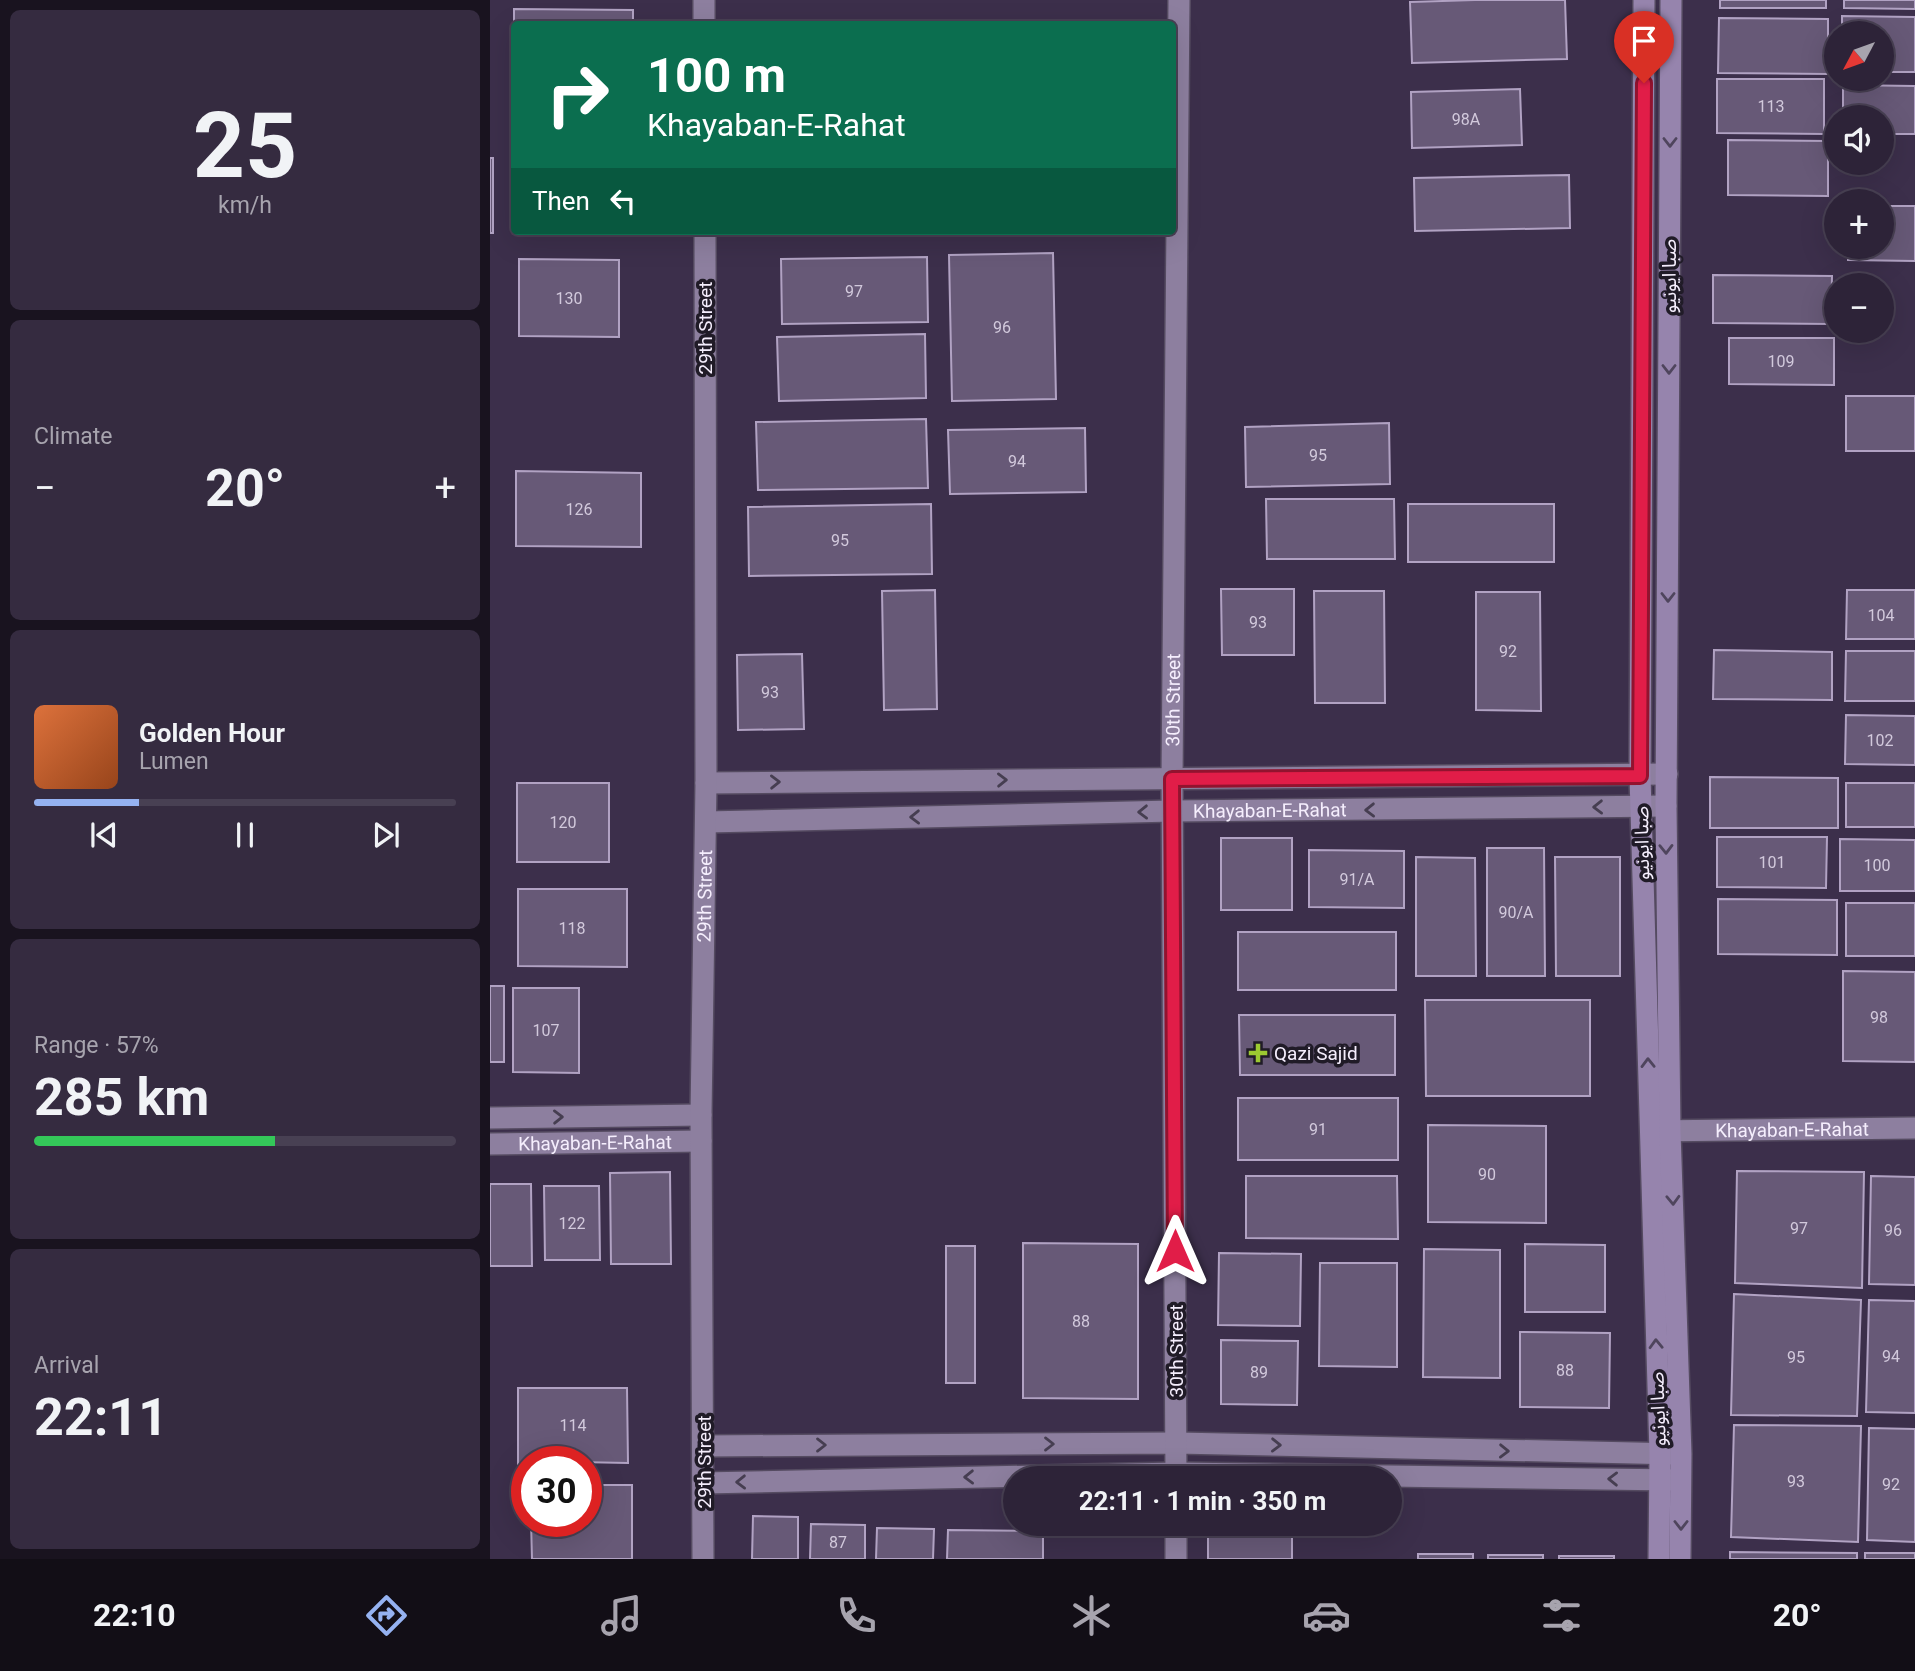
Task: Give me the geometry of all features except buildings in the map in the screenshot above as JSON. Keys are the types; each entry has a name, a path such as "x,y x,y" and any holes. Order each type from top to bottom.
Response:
{"main road":[{"name":"صبا ایونیو","path":"1644,0 1640,776 1660,1131 1670,1480 1680,1559"},
{"name":"صبا ایونیو","path":"1660,1131 1667,774 1671,0"},
{"name":"صبا ایونیو","path":"1659,1559 1670,1480"}],"street":[{"path":"704,0 704,21"},
{"name":"30th Street","path":"1176,1466 1172,779 1179,0"},
{"name":"29th Street","path":"703,1559 701,1115 706,822 705,235"},
{"name":"Khayaban-E-Rahat","path":"706,783 1667,774"},
{"name":"Khayaban-E-Rahat","path":"706,822 1172,811 1666,806"},
{"name":"Khayaban-E-Rahat","path":"490,1118 701,1115"},
{"name":"Khayaban-E-Rahat","path":"1660,1131 1915,1128"},
{"name":"Khayaban-E-Rahat","path":"490,1144 701,1141"},
{"path":"704,1446 1177,1443 1670,1454"},
{"path":"1402,1478 1670,1480"},
{"path":"704,1483 1003,1479"},
{"path":"1176,1536 1176,1559"}],"place":[{"name":"Qazi Sajid","path":"1258,1053"}],"route":[{"path":"1175,1251 1172,779 1640,776 1644,83"}]}
